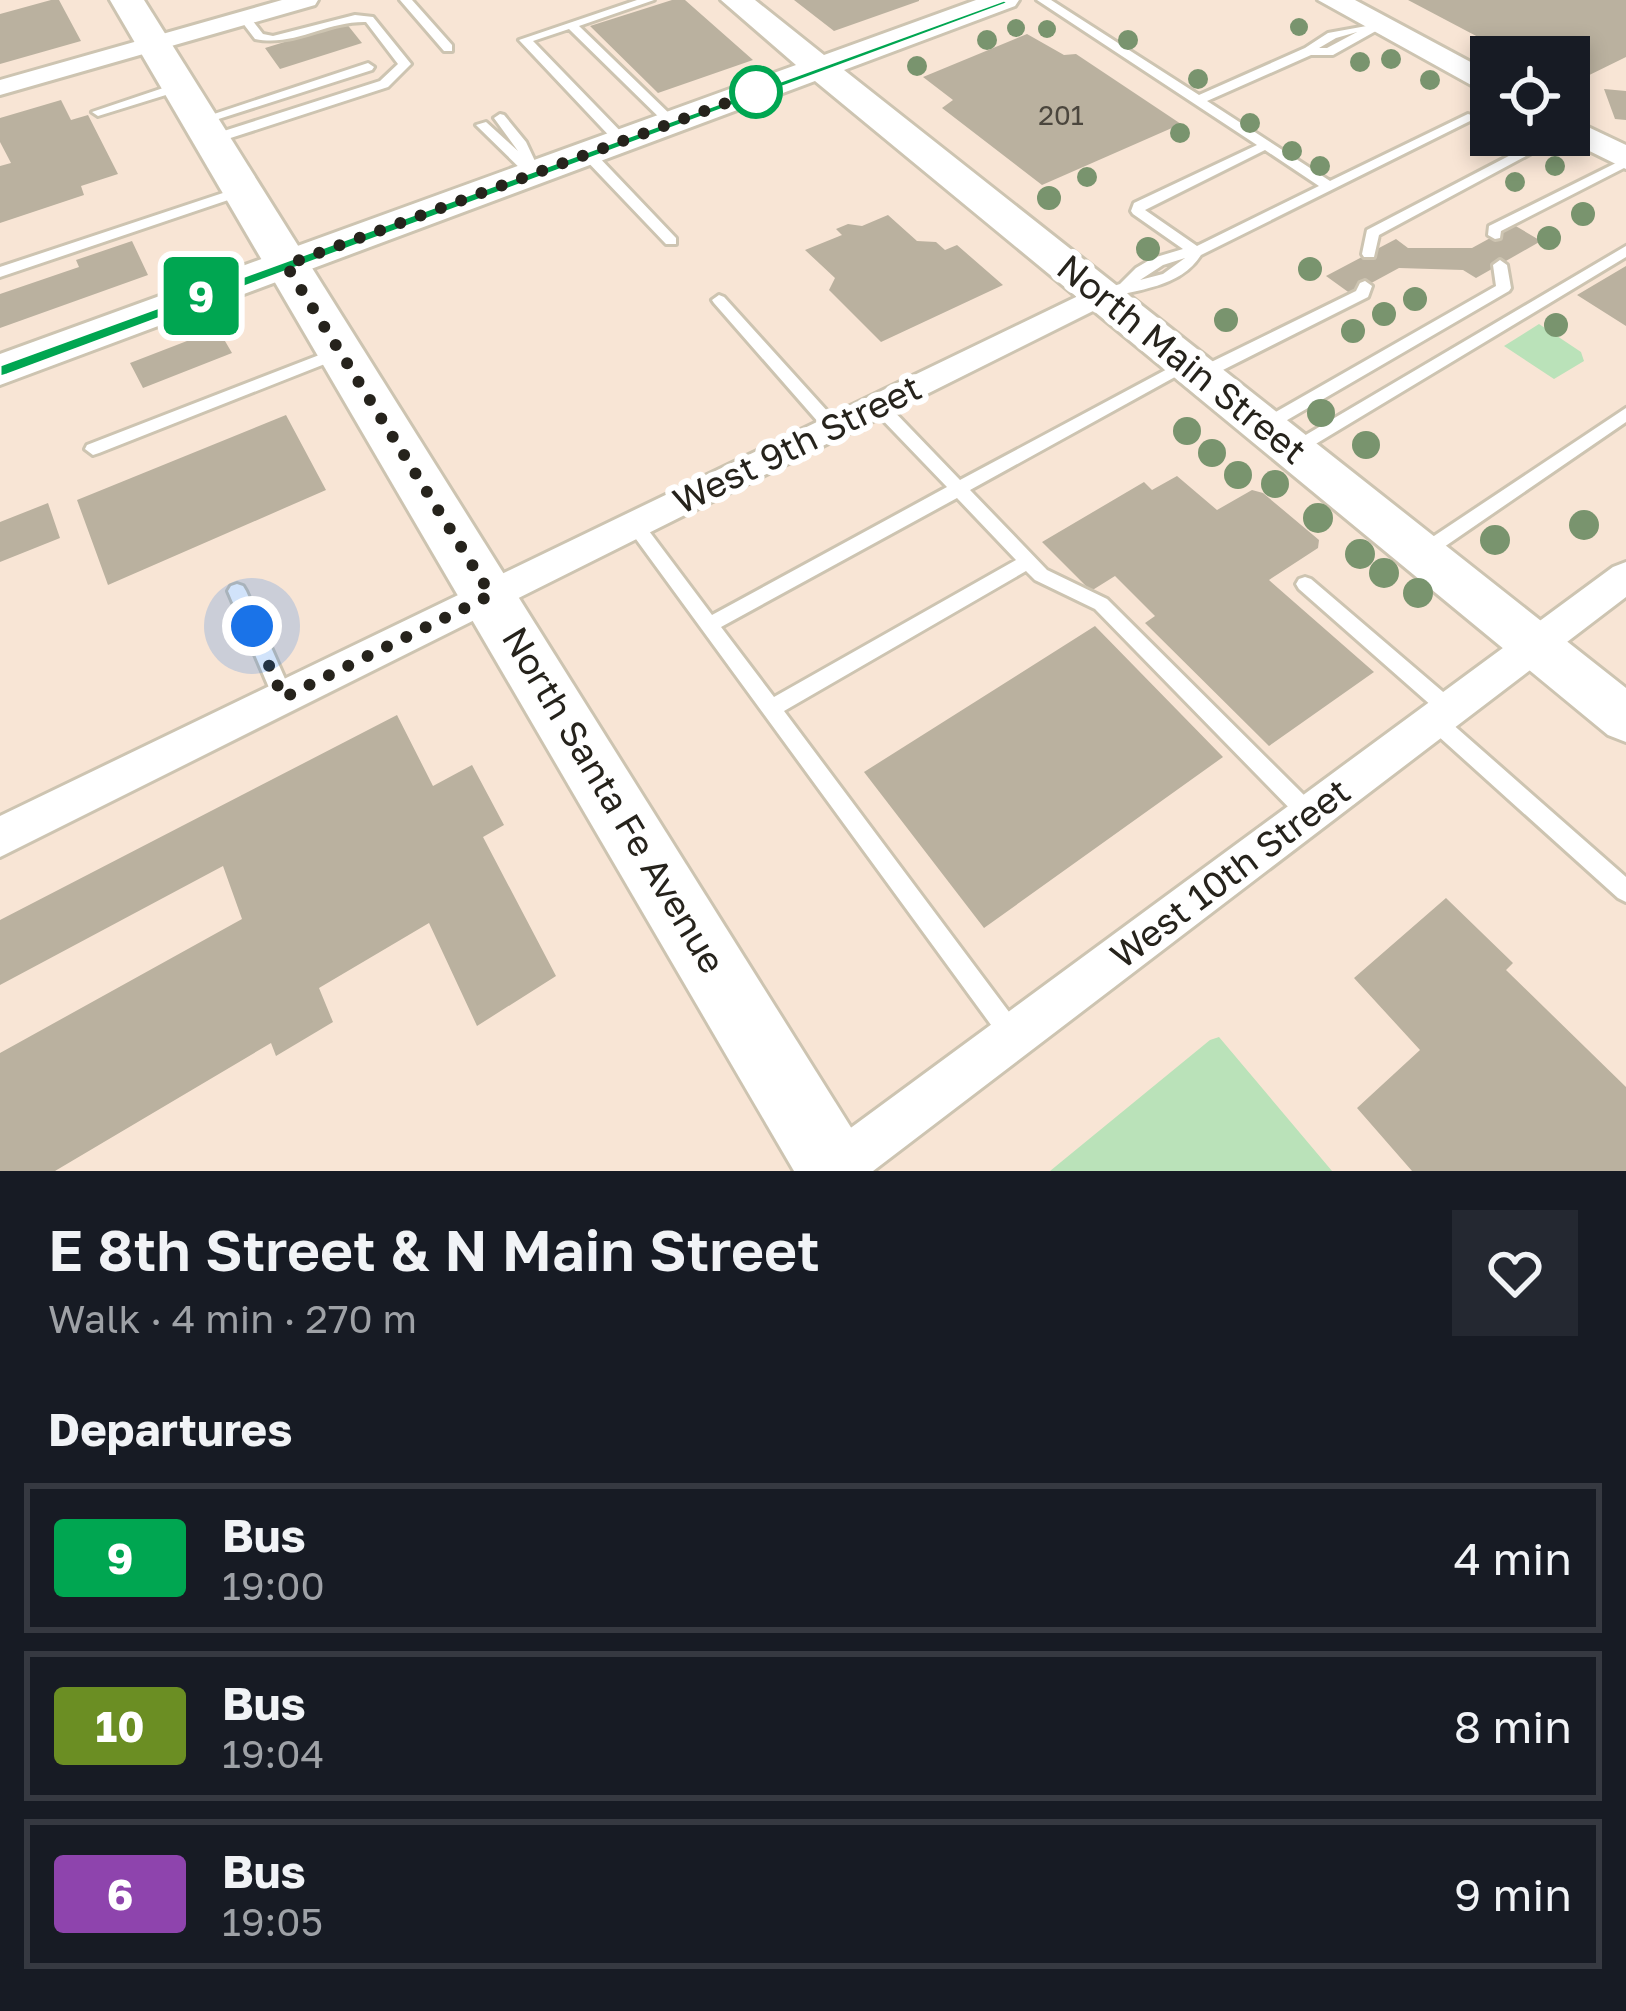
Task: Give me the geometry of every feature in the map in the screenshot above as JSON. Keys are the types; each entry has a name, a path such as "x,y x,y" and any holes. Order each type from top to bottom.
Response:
{"main road":[{"name":"North Santa Fe Avenue","path":"174,78 836,1170"}],"street":[{"path":"0,88 174,78 244,11 307,0"},
{"name":"North Main Street","path":"736,0 1115,290 1194,369 1626,719"},
{"path":"0,370 1004,0"},
{"path":"1339,1 1470,75"},
{"path":"1590,140 1626,160"},
{"name":"West 9th Street","path":"0,837 1115,290"},
{"name":"West 10th Street","path":"836,1170 1626,577"}],"lane":[{"path":"406,0 448,48"},
{"path":"648,0 525,40 671,241"},
{"path":"1043,0 1329,187"},
{"path":"174,78 384,84 404,70 405,64 369,19 348,18 276,40 259,37 244,11"},
{"path":"571,25 672,123"},
{"path":"1198,100 1344,31 1378,25"},
{"path":"98,112 174,78 368,67"},
{"path":"500,118 520,142 534,174"},
{"path":"1115,290 1152,284 1190,265 1196,252 1470,118"},
{"path":"482,125 534,174"},
{"path":"1196,252 1138,212 1139,206 1266,145"},
{"path":"1369,254 1372,233 1519,156"},
{"path":"1496,235 1494,229 1626,160"},
{"path":"0,272 241,191"},
{"path":"1278,438 1626,250"},
{"path":"1278,438 1504,288 1500,265"},
{"path":"709,625 958,489 1194,369 1364,294 1365,286"},
{"path":"719,301 832,427"},
{"path":"92,448 340,352"},
{"path":"878,405 1041,575 1101,604 1309,814"},
{"path":"1420,554 1626,414"},
{"path":"634,524 1013,1036"},
{"path":"772,709 1028,561"},
{"path":"1304,584 1626,891"},
{"path":"237,591 283,698"}],"shaded area":[{"path":"0,0 1626,0 1626,1171 0,1171"}],"green space":[{"path":"1539,324 1581,352 1584,361 1554,379 1504,346"},
{"path":"1219,1037 1332,1171 1050,1171 1210,1040"}],"building":[{"path":"59,0 81,41 0,64 0,14"},
{"path":"685,0 753,60 658,93 590,26"},
{"path":"794,0 919,0 919,1 834,31"},
{"path":"1408,0 1626,0 1626,57 1590,75 1590,36 1476,36"},
{"path":"346,23 362,43 280,69 265,48"},
{"path":"1027,34 1064,55 1076,54 1181,124 1042,185 942,108 953,100 923,77"},
{"path":"1604,89 1626,91 1626,120 1615,119"},
{"path":"61,100 71,120 88,115 118,174 81,186 84,195 0,223 0,166 11,163 0,142 0,118"},
{"path":"888,215 917,241 936,242 945,250 957,245 1003,285 881,342 829,290 835,278 805,250 842,235 836,229 862,226"},
{"path":"1514,225 1541,241 1476,278 1463,270 1399,268 1351,294 1326,276 1396,239 1408,248 1472,248"},
{"path":"132,241 148,275 0,328 0,294 79,267 76,260"},
{"path":"1626,266 1626,326 1577,295"},
{"path":"218,329 232,353 143,388 130,363"},
{"path":"286,415 326,490 108,585 77,500"},
{"path":"1177,476 1217,510 1252,490 1263,493 1319,540 1318,548 1269,580 1374,672 1269,746 1145,623 1155,616 1115,576 1091,591 1042,542 1144,482 1152,490"},
{"path":"48,503 60,538 0,562 0,522"},
{"path":"1095,626 1223,757 984,928 864,772"},
{"path":"397,715 433,786 472,765 504,825 483,837 556,976 477,1026 429,923 319,988 333,1022 276,1056 271,1043 55,1171 0,1171 0,1053 242,919 223,866 0,985 0,920"},
{"path":"1446,898 1513,963 1506,970 1626,1087 1626,1171 1412,1171 1357,1108 1420,1050 1354,978"}],"bus line":[{"name":"9","path":"0,370 1004,0"}],"route":[{"path":"252,626 283,698 491,595 286,265 756,92"}]}
